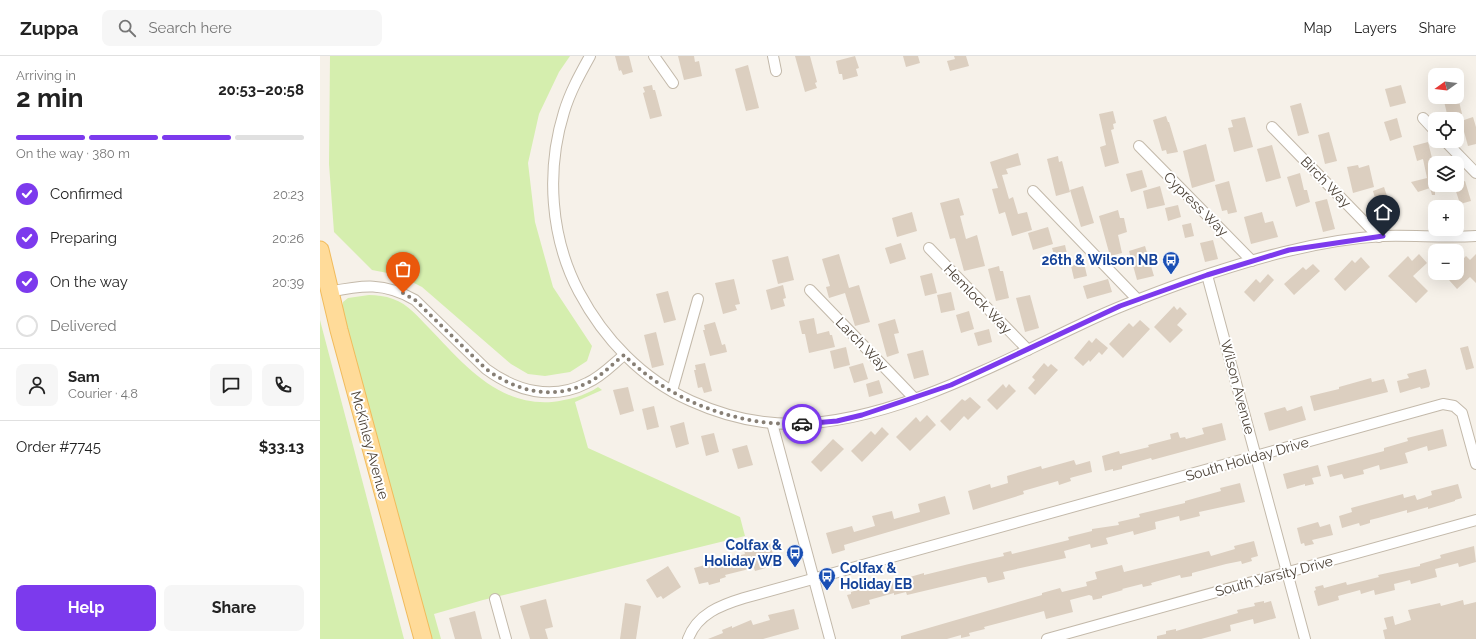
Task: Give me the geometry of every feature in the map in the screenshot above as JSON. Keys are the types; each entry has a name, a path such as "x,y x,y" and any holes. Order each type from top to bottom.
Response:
{"main road":[{"name":"McKinley Avenue","path":"320,250 329,292 423,639"}],"street":[{"path":"590,56 577,79 567,104 553,163 555,220 564,259 587,308 624,355 638,369 672,391 713,411 740,419 772,423 805,424 837,421 862,415 951,385 1090,320 1138,300 1207,275 1252,261 1312,246 1379,237 1476,236"},
{"path":"654,56 673,83"},
{"path":"773,56 776,71"},
{"path":"1423,118 1428,123"},
{"name":"Birch Way","path":"1272,127 1379,237"},
{"name":"Cypress Way","path":"1139,146 1252,261"},
{"path":"1452,148 1476,173"},
{"path":"1033,191 1138,300"},
{"name":"Hemlock Way","path":"928,248 1028,350"},
{"name":"Wilson Avenue","path":"1207,275 1305,639"},
{"path":"329,292 368,286 384,287 403,293 421,305 486,369 499,378 527,391 557,392 576,388 588,383 600,375 624,355"},
{"name":"Larch Way","path":"810,290 914,398"},
{"path":"672,391 698,298"},
{"name":"South Holiday Drive","path":"688,639 696,623 710,611 722,605 814,578 1443,404 1454,406 1462,413 1476,464"},
{"path":"772,423 830,639"},
{"name":"South Varsity Drive","path":"1047,639 1476,520"},
{"path":"495,599 506,639"}],"green space":[{"path":"330,56 570,56 559,72 539,114 528,163 535,222 553,287 592,346 587,361 570,372 545,376 528,374 511,364 422,287 398,275 372,270 334,232 329,164"},
{"path":"369,295 387,297 408,307 468,368 498,390 514,397 532,401 552,402 576,397 588,393 598,387 602,390 575,402 588,448 740,517 745,536 483,600 434,614 441,639 432,639 342,309 343,302 348,298"},
{"path":"320,320 321,324 404,639 320,639"}],"building":[{"path":"615,56 629,56 633,72 623,75 621,70 619,71"},
{"path":"678,56 694,56 695,62 699,61 702,76 684,80"},
{"path":"795,56 810,56 817,82 815,83 817,88 805,92"},
{"path":"855,56 859,68 856,69 858,76 843,80 842,74 839,74 836,61"},
{"path":"903,56 918,56 920,63 906,67"},
{"path":"954,56 966,56 969,66 950,71 947,61 955,59"},
{"path":"748,65 759,108 746,111 735,69"},
{"path":"652,85 653,90 655,90 662,116 650,119 643,93 645,92 643,87"},
{"path":"1401,85 1406,103 1390,107 1385,89"},
{"path":"1301,103 1309,133 1298,136 1290,106"},
{"path":"1445,104 1460,104 1462,112 1447,112"},
{"path":"1113,111 1116,123 1113,124 1114,129 1111,130 1119,163 1105,167 1100,147 1106,145 1099,114"},
{"path":"1166,116 1178,152 1167,154 1166,150 1162,151 1153,120"},
{"path":"1245,117 1253,147 1234,152 1228,128 1233,127 1231,120"},
{"path":"1473,117 1476,127 1476,144 1468,146 1464,132 1464,120"},
{"path":"1397,118 1402,137 1390,141 1384,122"},
{"path":"1329,132 1337,161 1325,164 1318,135"},
{"path":"1428,142 1428,148 1430,148 1432,156 1428,156 1428,189 1418,192 1411,182 1427,178 1423,159 1417,161 1413,146"},
{"path":"1206,144 1215,181 1192,188 1183,151"},
{"path":"1272,145 1281,178 1266,182 1257,149"},
{"path":"1018,153 1021,165 1006,169 1008,174 1002,175 1009,199 1013,197 1018,214 1027,212 1032,230 1012,236 1005,212 999,214 992,189 998,188 990,162"},
{"path":"1058,156 1059,162 1062,161 1070,192 1056,196 1047,159"},
{"path":"1358,165 1359,168 1369,165 1374,187 1353,193 1347,167"},
{"path":"1142,170 1147,187 1131,192 1126,174"},
{"path":"1300,173 1304,190 1307,190 1310,202 1296,207 1287,177"},
{"path":"1229,181 1237,212 1228,214 1227,210 1222,211 1215,185"},
{"path":"1464,181 1471,201 1464,203 1464,200 1459,200 1456,192 1464,192"},
{"path":"1083,186 1094,223 1081,227 1070,190"},
{"path":"1160,186 1165,205 1147,209 1143,191"},
{"path":"1384,187 1389,202 1394,200 1396,209 1390,211 1391,217 1381,220 1373,191"},
{"path":"1431,192 1435,192 1435,195 1432,195"},
{"path":"959,198 964,215 960,216 966,239 977,235 985,266 964,271 955,238 950,239 940,203"},
{"path":"1327,199 1335,229 1323,232 1315,202"},
{"path":"1178,205 1181,217 1168,221 1165,208"},
{"path":"1118,210 1120,218 1124,218 1127,232 1118,235 1122,253 1110,256 1099,216"},
{"path":"912,212 917,231 897,237 892,218"},
{"path":"1262,212 1265,223 1273,221 1278,237 1251,244 1244,217"},
{"path":"1191,223 1194,236 1185,238 1182,225"},
{"path":"1048,227 1053,244 1033,250 1028,233"},
{"path":"1213,240 1218,259 1205,262 1200,243"},
{"path":"901,243 906,259 890,264 885,248"},
{"path":"1065,245 1068,258 1056,261 1052,248"},
{"path":"1145,246 1154,276 1137,280 1129,251"},
{"path":"839,254 849,288 859,285 870,322 855,326 845,293 829,298 826,287 830,286 822,259"},
{"path":"1419,254 1427,263 1413,276 1428,291 1416,303 1388,276 1408,256 1412,261"},
{"path":"1476,254 1476,283 1470,277 1457,289 1449,280 1464,280 1464,258 1466,256 1470,260"},
{"path":"788,256 794,280 778,284 772,260"},
{"path":"1361,257 1370,267 1345,291 1334,279 1352,260 1355,263"},
{"path":"1084,263 1087,276 1074,279 1071,266"},
{"path":"1313,264 1320,271 1294,295 1284,284 1303,267 1306,270"},
{"path":"999,266 1000,271 1003,271 1009,298 996,301 988,269"},
{"path":"932,273 937,293 925,296 920,276"},
{"path":"1268,274 1274,280 1254,302 1244,292 1256,279 1260,283"},
{"path":"734,279 740,304 735,305 737,310 723,314 715,283"},
{"path":"1108,279 1112,292 1087,299 1083,286"},
{"path":"783,285 786,298 783,299 785,306 771,310 766,290"},
{"path":"668,291 676,320 664,323 656,294"},
{"path":"951,292 955,310 941,313 937,295"},
{"path":"1030,295 1039,328 1025,332 1016,298"},
{"path":"1174,306 1177,310 1180,307 1187,314 1177,325 1183,330 1170,343 1154,327"},
{"path":"969,311 974,329 961,333 956,315"},
{"path":"814,318 817,334 829,331 830,335 832,335 835,347 809,353 805,334 802,334 799,321"},
{"path":"895,319 899,333 894,334 899,353 887,357 878,324"},
{"path":"1140,320 1150,329 1123,358 1109,344 1129,323 1133,327"},
{"path":"715,322 722,345 725,344 727,352 710,356 703,330 705,330 704,325"},
{"path":"989,329 992,342 978,346 974,333"},
{"path":"656,332 664,365 652,368 644,335"},
{"path":"1096,338 1108,348 1102,355 1099,352 1090,362 1089,360 1083,366 1074,358 1089,340 1092,343"},
{"path":"1468,346 1474,368 1466,370 1460,348"},
{"path":"846,347 850,365 834,369 830,351"},
{"path":"923,350 929,375 914,379 907,354"},
{"path":"705,363 712,391 704,393 702,387 698,388 694,370 696,370 695,365"},
{"path":"863,363 868,379 854,383 849,367"},
{"path":"1044,363 1048,367 1051,364 1058,370 1035,395 1028,388 1035,380 1032,377"},
{"path":"1426,369 1430,384 1429,387 1421,389 1420,387 1400,393 1397,381 1409,378 1407,374"},
{"path":"1371,378 1372,382 1384,379 1388,392 1314,411 1310,396 1339,389 1339,387"},
{"path":"879,380 883,393 869,397 866,384"},
{"path":"1003,384 1006,388 1009,384 1016,391 997,410 987,400"},
{"path":"628,387 634,411 620,415 613,390"},
{"path":"970,397 981,407 968,420 964,416 950,431 940,421 962,399 965,401"},
{"path":"654,406 659,427 647,430 642,409"},
{"path":"1302,406 1306,420 1269,431 1264,413 1285,407 1287,411"},
{"path":"927,415 936,425 910,451 896,437 916,417 920,422"},
{"path":"684,422 689,444 676,448 670,426"},
{"path":"1222,423 1226,440 1152,460 1151,458 1122,466 1122,469 1105,471 1102,456 1119,451 1120,454 1149,447 1148,445 1171,439 1170,434 1178,432 1180,438 1185,437 1186,439 1204,434 1202,428"},
{"path":"882,427 889,434 862,462 851,451 871,431 875,435"},
{"path":"1443,429 1447,446 1428,451 1427,446 1405,453 1408,463 1380,470 1379,465 1363,470 1364,474 1344,479 1342,474 1330,477 1327,466 1384,451 1384,448 1408,441 1407,438"},
{"path":"714,433 719,452 706,456 701,436"},
{"path":"833,439 844,449 821,472 811,462"},
{"path":"747,445 753,465 738,469 732,449"},
{"path":"1074,460 1076,465 1090,461 1092,472 1070,478 1071,481 1059,485 1058,481 1023,491 1024,494 973,510 968,491 990,484 991,488 1008,483 1007,476 1041,466 1042,469"},
{"path":"1318,465 1321,476 1312,478 1314,484 1305,486 1305,484 1287,489 1283,474"},
{"path":"1240,483 1245,502 1199,512 1200,516 1180,521 1179,516 1155,522 1156,529 1134,535 1133,531 1106,538 1108,544 1091,548 1090,544 1064,551 1066,558 1003,572 1005,579 988,583 986,577 983,577 907,595 906,592 894,595 894,593 869,600 870,604 852,609 847,595 860,589 860,591 924,573 924,575 1004,556 1003,553 1011,551 1012,554 1069,540 1068,537 1092,531 1092,529 1119,525 1118,522 1140,517 1139,514 1185,503 1185,501 1221,491 1220,488"},
{"path":"1458,484 1462,498 1455,501 1428,509 1428,507 1407,513 1407,510 1370,520 1370,523 1360,526 1359,523 1342,528 1339,516 1352,512 1351,508 1403,494 1404,498 1415,495 1417,500 1432,495 1431,491"},
{"path":"945,496 950,514 844,545 845,550 832,554 826,533 852,526 854,532 875,526 872,516 892,511 894,519 920,512 918,504"},
{"path":"1318,522 1320,527 1330,524 1333,535 1312,540 1314,544 1305,546 1304,543 1301,544 1297,528"},
{"path":"769,540 776,565 755,571 754,568 725,575 726,577 720,579 720,582 709,585 708,582 699,584 694,568 745,554 743,547"},
{"path":"1254,541 1258,556 1251,558 1252,561 1242,564 1241,561 1226,564 1192,573 1192,576 1181,578 1180,575 1151,583 1152,585 1143,587 1142,584 1122,589 1123,590 1093,600 1092,596 1089,595 1070,600 1073,612 1046,619 1044,611 984,627 985,629 969,633 970,636 961,638 961,635 947,639 901,639 901,636 1042,595 1042,593 1060,588 1062,592 1087,586 1086,582 1097,579 1095,572 1122,565 1124,572 1209,551 1211,556 1235,549 1234,546"},
{"path":"1474,546 1476,562 1459,567 1458,563 1435,569 1437,577 1411,584 1410,580 1394,584 1395,590 1375,595 1374,590 1361,594 1360,590 1338,596 1339,600 1318,606 1314,591 1316,590 1315,587 1323,585 1324,588 1346,582 1347,585 1379,577 1378,575 1420,566 1420,564 1441,558 1440,555"},
{"path":"668,566 681,587 663,599 661,596 657,598 646,580"},
{"path":"546,599 553,627 545,629 548,639 530,639 520,606"},
{"path":"1463,600 1464,605 1476,602 1476,639 1385,639 1383,630 1387,629 1384,618 1393,616 1395,625 1411,620 1408,610 1440,603 1441,606"},
{"path":"1264,601 1264,603 1271,601 1276,618 1254,624 1253,619 1230,625 1231,631 1201,639 1157,639 1157,636 1166,634 1166,631 1176,629 1176,631 1238,613 1237,610 1255,606 1254,603"},
{"path":"625,603 641,606 636,639 620,639"},
{"path":"794,609 799,629 763,639 708,639 723,633 722,630 732,626 732,628 751,620 753,625 770,620 768,615"},
{"path":"475,611 482,639 455,639 449,618"}],"way so far":[{"path":"403,293 415,300 486,369 510,384 527,391 543,393 571,390 588,383 624,355 638,369 658,384 713,411 740,419 765,423 802,424"}],"place":[{"name":"26th & Wilson NB","path":"1171,275"},
{"name":"Colfax & Holiday WB","path":"795,568"},
{"name":"Colfax & Holiday EB","path":"827,591"}],"route":[{"path":"802,424 837,421 862,415 951,385 1120,306 1207,275 1289,250 1383,236"}]}
